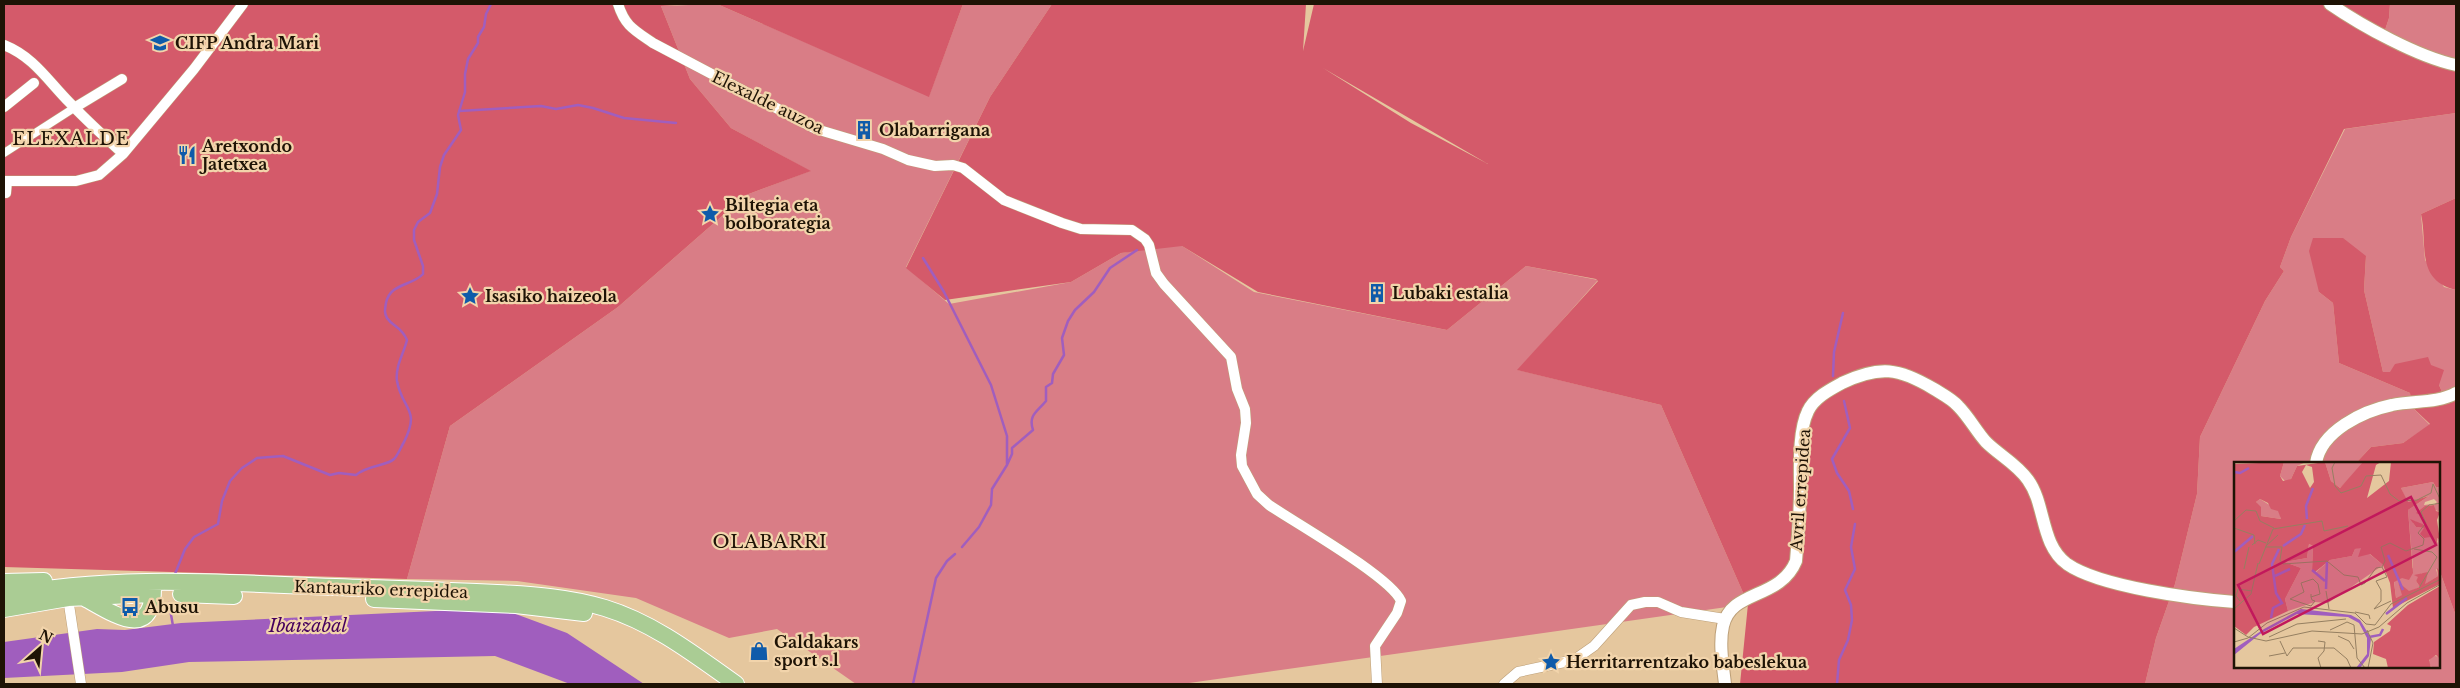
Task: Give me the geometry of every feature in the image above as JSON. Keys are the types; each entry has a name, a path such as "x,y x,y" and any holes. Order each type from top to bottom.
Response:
{"highway":[{"path":"6,581 42,580 75,593 115,615 136,621 149,613 152,607 153,588 516,605 569,610 617,621 647,635 719,684"},
{"name":"Kantauriko errepidea","path":"4,596 153,588 439,590 556,596 605,608 637,620 687,650 736,684"},
{"path":"4,609 75,593"}],"street":[{"path":"6,194 5,181 76,181 99,175 123,154 194,69 244,4"},
{"name":"Elexalde auzoa","path":"618,4 622,18 628,26 653,43 808,125 883,149 908,160 935,166 953,165 963,168 1004,200 1062,223 1081,229 1132,230 1145,239 1150,245 1156,273 1164,284 1231,357 1246,422 1241,455 1242,466 1257,494 1269,505 1382,580 1401,601 1397,613 1375,646 1377,684"},
{"path":"2330,4 2366,26 2409,47 2456,65"},
{"path":"4,45 23,54 36,64 74,108 123,154"},
{"path":"4,153 122,79"},
{"path":"4,107 34,83"},
{"name":"Avril errepidea","path":"1725,619 1736,605 1781,583 1788,577 1796,561 1801,453 1805,418 1808,410 1827,391 1839,384 1859,376 1888,370 1899,371 1915,378 1955,403 1984,439 2026,476 2035,493 2051,544 2067,564 2108,581 2188,598 2234,602"},
{"path":"2316,462 2320,450 2327,440 2339,429 2358,418 2391,405 2438,400 2456,393"},
{"path":"75,593 71,629 81,684"},
{"path":"1504,684 1518,672 1528,668 1574,660 1594,646 1631,605 1645,602 1658,602 1687,613 1725,619 1722,638 1725,684"}],"shaded area":[{"path":"4,4 693,4 661,6 690,79 731,128 811,171 746,195 618,307 450,426 407,579 4,567"},
{"path":"717,4 929,96 963,4 1052,4 990,97 906,267 949,304 1071,282 1121,253 1179,244 1254,292 1447,330 1526,266 1598,280 1518,370 1661,405 1748,604 1182,684 856,684 777,629 729,638 636,598 517,581 407,579 450,426 618,307 746,195 810,171 731,128 690,79 661,6"},
{"path":"717,4 963,4 929,97"},
{"path":"1052,4 1306,4 1303,51 1314,4 2390,4 2389,18 2383,36 2456,68 2456,113 2344,129 2291,237 2280,267 2284,271 2265,301 2200,437 2197,494 2175,584 2156,638 2145,684 1740,684 1748,604 1661,405 1517,370 1598,281 1596,279 1526,266 1447,330 1258,292 1182,246 1121,253 1071,282 945,300 906,268 990,97","holes":["1323,68 1488,164 1411,123"]},
{"path":"2390,4 2456,4 2456,68 2383,36 2389,18"},
{"path":"2456,113 2456,198 2421,214 2425,260 2444,287 2456,290 2456,397 2446,401 2439,385 2383,372 2364,290 2366,256 2319,292 2333,303 2339,363 2410,393 2412,407 2430,425 2403,443 2371,447 2357,462 2234,462 2234,668 2440,668 2440,572 2456,616 2456,684 2145,684 2156,638 2175,584 2197,494 2200,437 2265,301 2284,271 2280,267 2291,237 2345,129"},
{"path":"2456,198 2456,290 2443,285 2434,278 2429,270 2424,249 2421,214"},
{"path":"2313,238 2343,238 2366,256 2364,290 2383,372 2390,372 2395,364 2428,357 2431,365 2444,370 2439,385 2446,401 2456,397 2456,616 2440,572 2440,462 2357,462 2371,447 2403,443 2430,424 2412,407 2410,393 2339,363 2333,303 2319,292 2309,251"}],"water":[{"name":"Ibaizabal","path":"478,609 513,613 567,633 644,684 570,684 495,656 189,662 122,672 4,678 4,642 97,629 125,630 181,623"}],"waterway":[{"path":"175,574 185,549 194,537 218,524 222,501 230,481 242,468 257,458 283,456 330,475 339,473 356,475 366,469 391,461 398,453 409,431 411,422 411,415 399,391 397,381 398,365 407,340 400,329 387,318 385,313 386,303 388,297 397,288 423,274 423,266 414,240 414,230 418,222 430,213 437,194 440,167 444,155 461,130 458,115 465,92 465,74 468,59 478,43 478,37 484,27 486,14 491,4"},
{"path":"459,111 541,106 556,109 578,105 624,118 676,123"},
{"path":"962,547 979,527 991,505 992,489 1007,465 1012,454 1012,448 1033,430 1033,417 1046,401 1046,387 1052,383 1053,374 1064,355 1062,338 1068,321 1075,310 1094,292 1110,268 1137,250"},
{"path":"923,258 944,292 991,385 1007,436 1007,464"},
{"path":"1833,376 1834,352 1843,313"},
{"path":"1844,401 1850,428 1832,459 1837,473 1849,491 1853,509"},
{"path":"1837,684 1839,660 1848,640 1852,620 1851,605 1845,590 1855,569 1851,547 1855,524"},
{"path":"913,684 936,578 947,561 955,554"},
{"path":"169,603 173,626"}],"place":[{"name":"CIFP Andra Mari","path":"160,43"},
{"name":"Olabarrigana","path":"864,130"},
{"name":"Aretxondo Jatetxea","path":"187,155"},
{"name":"Biltegia eta bolborategia","path":"710,214"},
{"name":"Lubaki estalia","path":"1377,293"},
{"name":"Isasiko haizeola","path":"470,296"},
{"name":"Abusu","path":"130,607"},
{"name":"Galdakars sport s.l","path":"759,651"},
{"name":"Herritarrentzako babeslekua","path":"1551,662"}],"district":[{"name":"ELEXALDE","path":"71,139"},
{"name":"OLABARRI","path":"770,542"}]}
